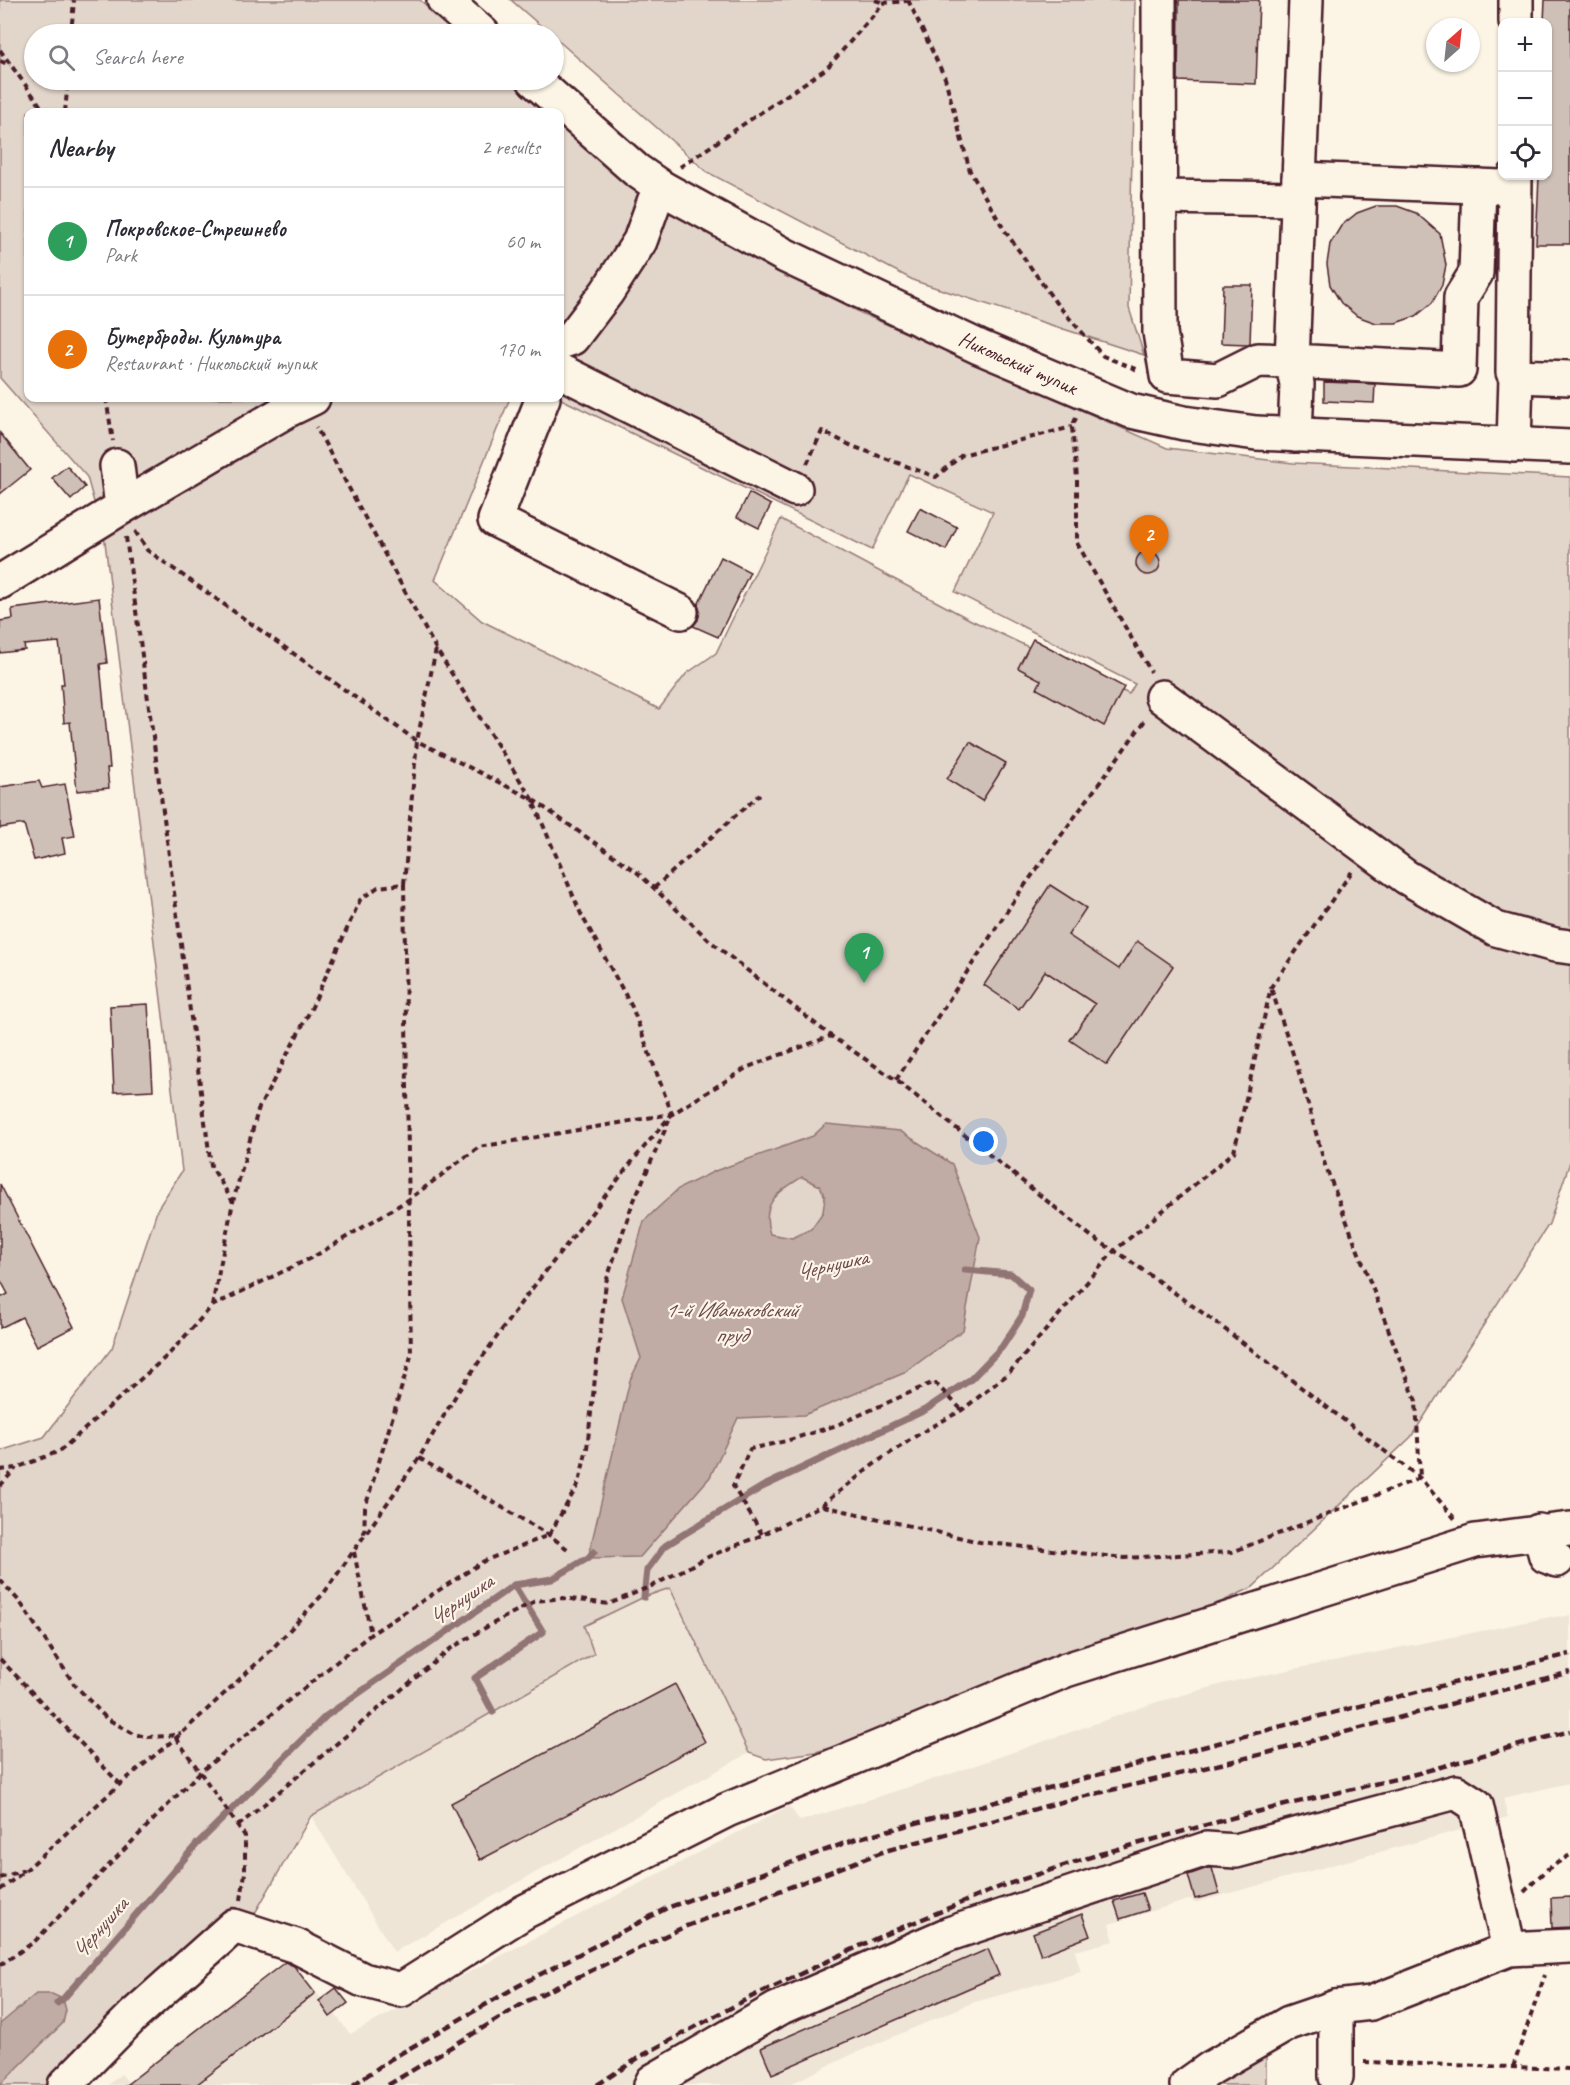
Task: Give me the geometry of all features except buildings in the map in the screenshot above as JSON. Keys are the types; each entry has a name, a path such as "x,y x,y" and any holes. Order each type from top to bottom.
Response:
{"street":[{"path":"444,0 472,24"},
{"path":"1154,417 1166,378 1160,332 1159,0"},
{"path":"1295,435 1297,384 1292,362 1306,0"},
{"path":"1516,0 1516,18"},
{"name":"Никольский тупик","path":"545,90 636,170 662,188 786,256 979,347 1131,411 1184,423 1256,433 1570,447"},
{"path":"1160,197 1298,189 1479,186 1515,181 1514,445"},
{"path":"1166,378 1218,380 1258,360 1459,370 1461,297 1476,273 1479,186"},
{"path":"564,347 607,292 640,241 654,202 662,188"},
{"path":"564,373 795,489"},
{"path":"1516,376 1570,378"},
{"path":"0,582 122,507 304,402"},
{"path":"541,402 495,520 681,612"},
{"path":"117,466 122,507"},
{"path":"1162,697 1406,877 1496,929 1570,947"},
{"path":"65,2085 133,2016 234,1926 296,1946 363,1980 401,1990 524,1912 738,1805 1066,1670 1475,1542 1554,1530 1546,1556 1557,1560"},
{"path":"651,2085 652,2081 777,2009 949,1934 1206,1849 1236,1851 1456,1792 1476,1805 1506,1936"},
{"path":"1202,2079 1288,2023 1336,2007 1371,2003 1506,1936 1570,1946"},
{"path":"1336,2007 1336,2069"}],"path":[{"path":"72,24 74,0"},
{"path":"875,0 884,3 907,0 945,78 970,171 1005,231 1056,303 1103,356 1166,378"},
{"path":"662,188 677,168 827,68 884,3"},
{"path":"0,50 24,84"},
{"path":"0,61 11,66"},
{"path":"29,90 42,108"},
{"path":"65,108 67,90"},
{"path":"896,1080 1017,896 1162,697 1150,669 1077,543 1077,478 1072,427 1087,393"},
{"path":"107,402 117,466"},
{"path":"0,1965 34,1942 199,1773 371,1634 484,1561 549,1536 579,1483 587,1448 606,1282 632,1205 672,1114 632,1007 581,914 532,799 436,649 309,402"},
{"path":"795,489 822,431 852,446 936,477 962,455 1072,427"},
{"path":"122,507 147,550 417,741 532,799 638,873 710,941 831,1036 896,1080 1092,1238 1218,1324 1420,1478 1475,1542"},
{"path":"122,507 211,1166 233,1202"},
{"path":"364,1537 364,1508 411,1356 404,884 417,741 436,649"},
{"path":"654,888 760,794"},
{"path":"238,1826 450,1649 490,1625 535,1601 563,1598 609,1604 656,1584 710,1556 762,1535 822,1505 877,1462 962,1410 1008,1374 1114,1251 1234,1152 1271,987 1368,850"},
{"path":"212,1306 233,1202 258,1110 311,1009 360,900 378,887 404,884"},
{"path":"1271,987 1298,1069 1325,1165 1416,1401 1420,1478"},
{"path":"0,1890 27,1869 120,1784 182,1733 271,1650 324,1593 419,1458 459,1389 523,1300 672,1114 748,1067 831,1036"},
{"path":"0,1470 16,1468 60,1451 170,1353 212,1306 315,1256 408,1200 479,1147 672,1114"},
{"path":"762,1535 733,1486 750,1449 786,1441 837,1425 934,1382 962,1410"},
{"path":"419,1458 570,1551"},
{"path":"0,1486 16,1468"},
{"path":"822,1505 980,1542 1124,1558 1232,1552 1420,1478"},
{"path":"354,1551 371,1634"},
{"path":"0,1580 20,1602 74,1684 106,1718 134,1734 146,1737 182,1733"},
{"path":"0,1659 120,1784"},
{"path":"176,1738 245,1836 242,1899 234,1926"},
{"path":"1506,1936 1522,1895 1546,1870 1570,1856"},
{"path":"0,1878 27,1869"},
{"path":"1513,2067 1547,1968"},
{"path":"1336,2069 1513,2067 1570,2069"}],"shaded area":[{"path":"0,0 420,0 448,24 24,24 24,90 521,90 541,108 24,108 24,402 508,402 435,580 482,621 659,709 686,674 716,653 781,519 971,620 1129,694 1135,684 955,592 993,512 909,474 872,550 564,400 564,129 624,183 654,202 861,313 1167,448 1293,463 1570,477 1570,1162 1549,1224 1411,1437 1253,1587 1156,1633 920,1721 816,1752 766,1759 749,1753 670,1588 644,1597 584,1626 594,1654 311,1816 232,1953 72,2085 0,2085 0,1451 44,1437 112,1348 158,1208 182,1171 105,542 87,477 0,378"},
{"path":"511,0 1135,0 1129,308 1144,355 915,281 707,172 564,46 564,24 539,24"},
{"path":"669,1588 749,1753 394,1952 311,1816 594,1654 584,1626 644,1597"},
{"path":"1570,1616 1570,1783 1503,1798 1508,1817 1194,1903 1192,1899 1109,1924 1114,1941 1075,1951 1081,1972 972,2003 853,2054 788,2085 108,2085 121,2074 129,2083 289,1959 321,1998 336,1988 348,2003 335,2014 350,2034 789,1806 800,1821 947,1775 1157,1702 1230,1682 1550,1617"},
{"path":"1266,2052 1266,2085 1220,2085 1221,2076"}],"water":[{"name":"1-й Иваньковский пруд","path":"826,1124 900,1131 952,1164 980,1237 963,1330 904,1373 804,1415 738,1418 710,1477 640,1557 588,1558 630,1380 641,1358 622,1298 644,1221 678,1189 715,1171 813,1136","holes":["802,1177 820,1186 825,1197 823,1212 811,1229 792,1238 770,1234 767,1214 769,1206 779,1193"]},
{"path":"36,1994 52,1994 63,1999 66,2010 63,2023 0,2085 0,2024"}],"waterway":[{"path":"644,1597 647,1570 665,1546 762,1487 925,1410 971,1379 1002,1347 1022,1316 1029,1290 1011,1274 965,1270"},
{"name":"Чернушка","path":"57,2003 63,1999 197,1844 326,1716 514,1585 552,1579 588,1558 594,1552"},
{"path":"493,1712 475,1678 543,1632 514,1585"}],"railway":[{"path":"353,2085 391,2059 518,1986 667,1908 856,1839 1320,1716 1570,1654"},
{"path":"388,2085 529,2000 684,1927 885,1851 1057,1803 1267,1753 1570,1672"},
{"path":"597,2085 643,2055 749,1998 879,1937 1002,1886 1100,1854 1243,1815 1408,1776 1570,1731"}],"place":[{"name":"Бутерброды. Культура","path":"1149,565"},
{"name":"Покровское-Стрешнево","path":"864,983"}]}
